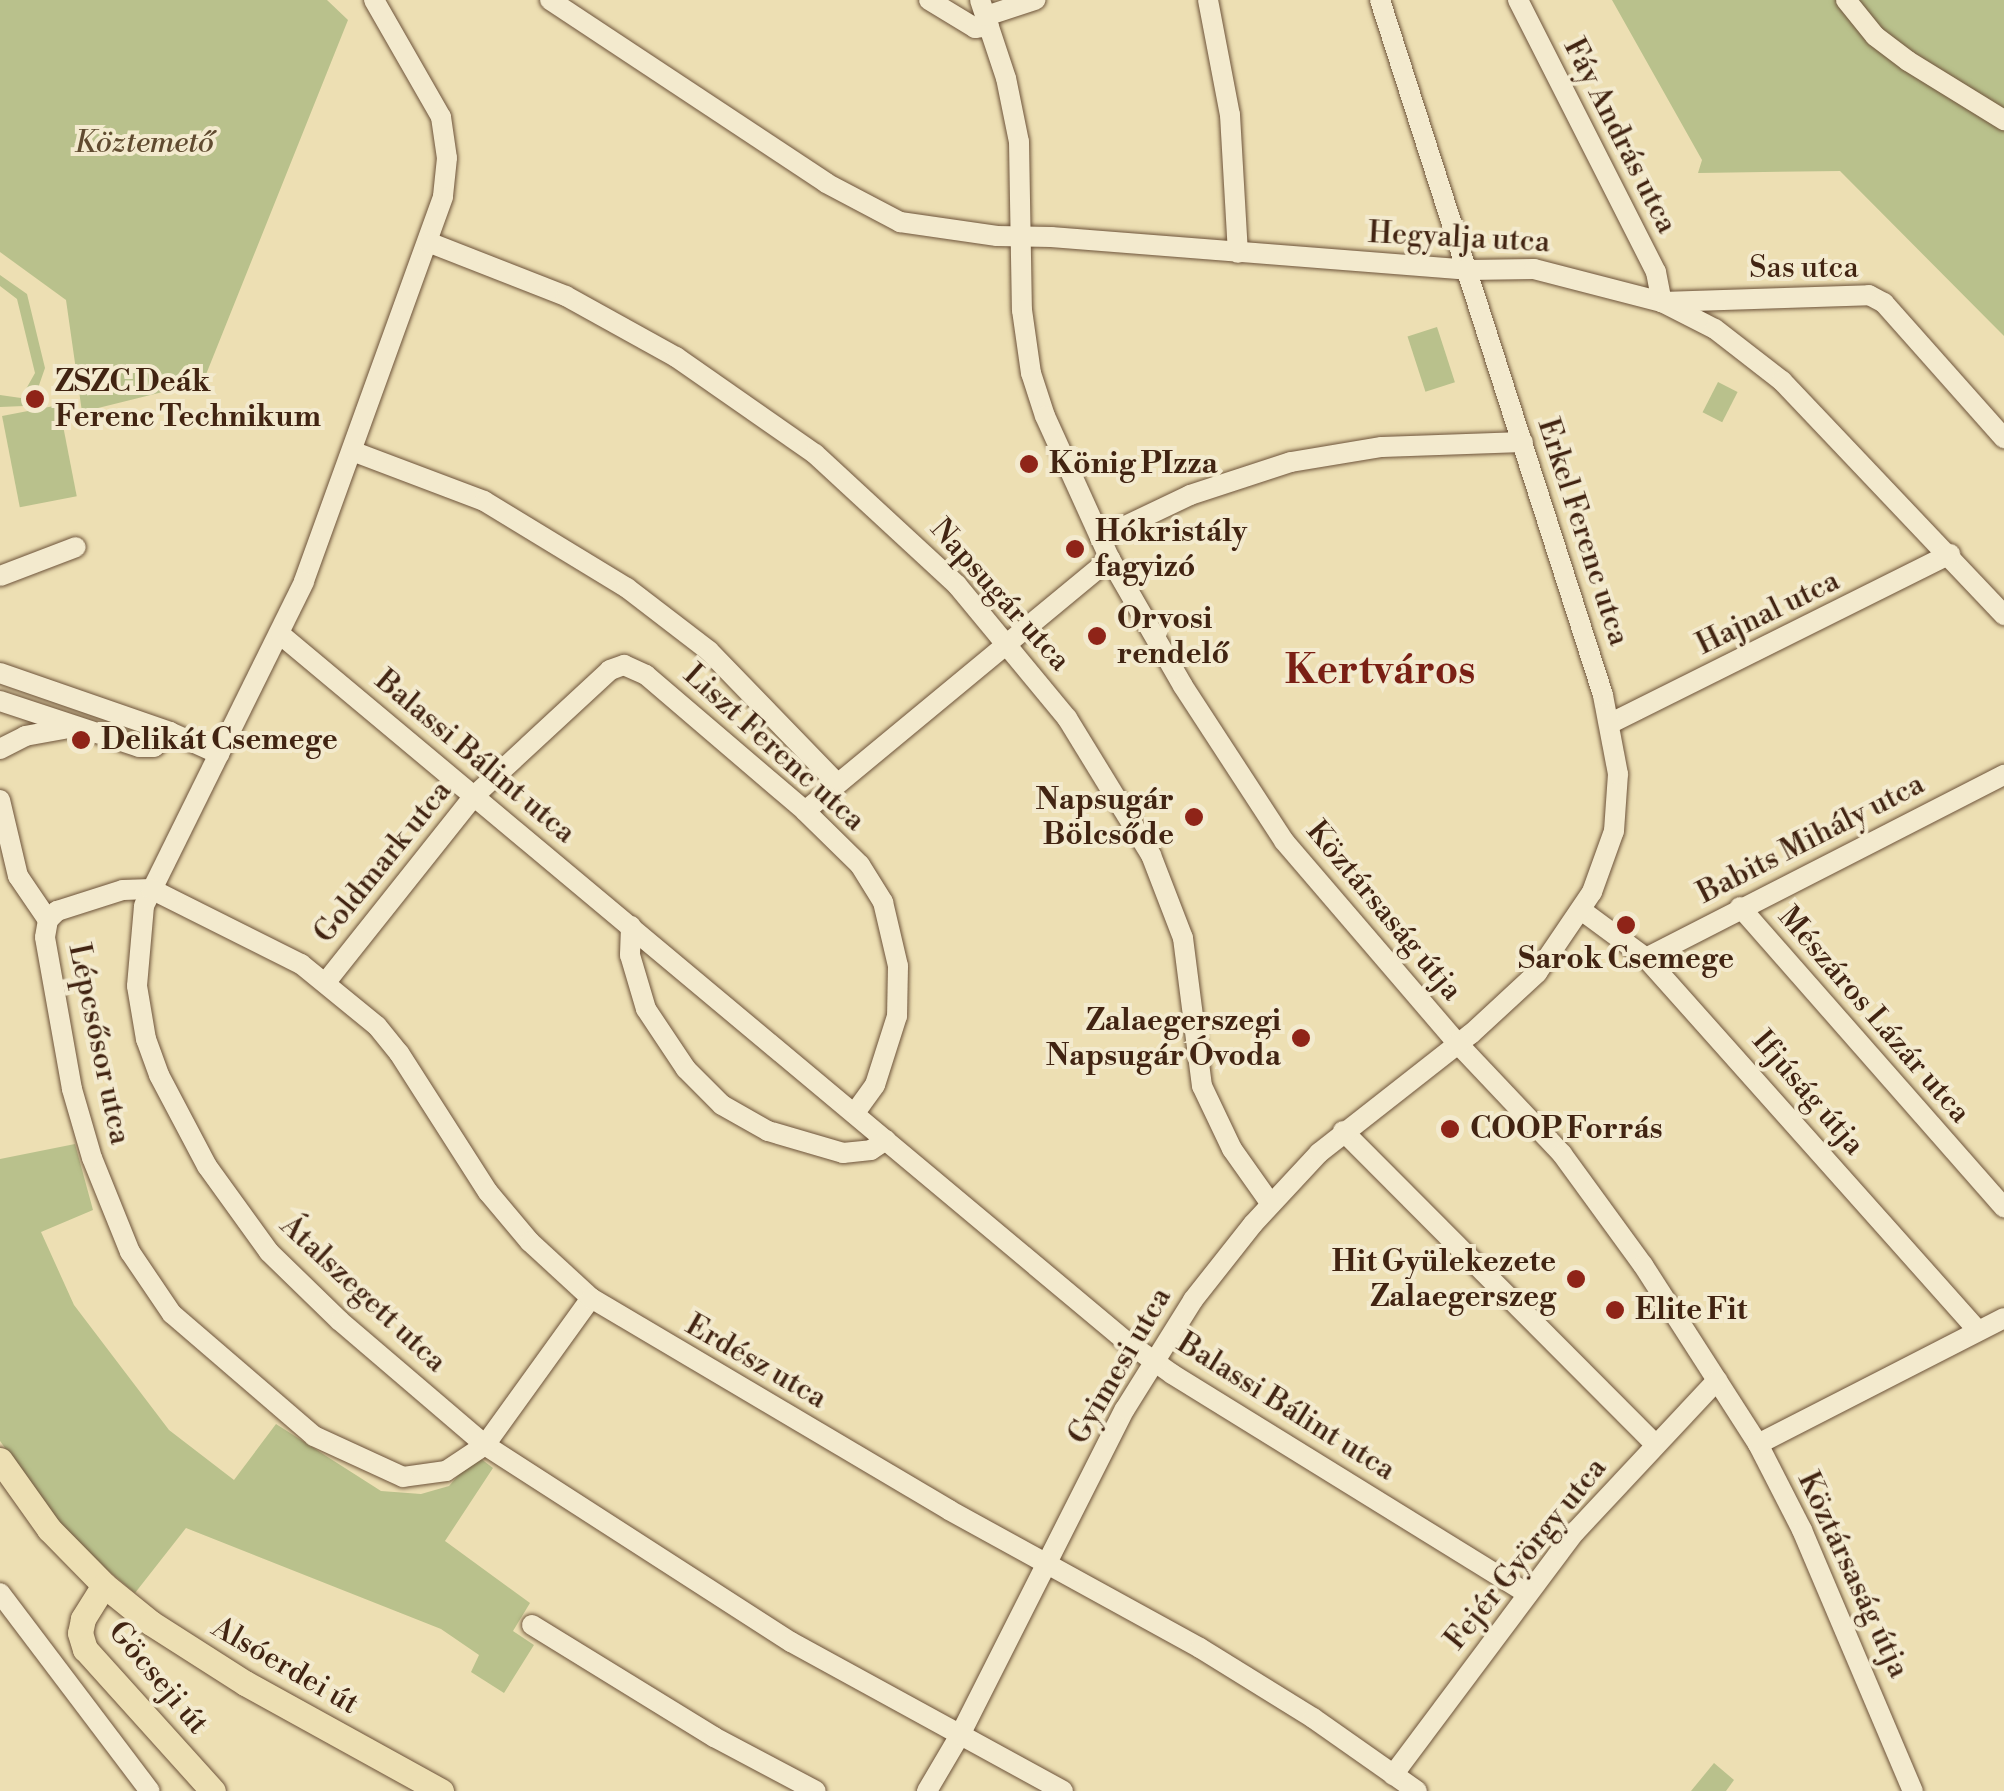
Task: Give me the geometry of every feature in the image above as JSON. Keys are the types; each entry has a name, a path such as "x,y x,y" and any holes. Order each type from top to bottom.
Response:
{"main road":[{"name":"Göcseji út","path":"0,1460 41,1519 104,1586 83,1619 80,1634 85,1649 213,1791"},
{"name":"Alsóerdei út","path":"104,1586 151,1623 245,1684 441,1791"}],"street":[{"name":"Átalszegett utca","path":"374,0 441,118 448,158 443,197 352,451 280,635 151,889 137,944 140,1012 175,1111 238,1213 289,1273 485,1445 730,1606 1064,1791"},
{"name":"Hegyalja utca","path":"550,0 874,210 914,224 1023,237 1468,270 1534,269 1662,302 1715,329 1762,363 1950,554 2004,615"},
{"path":"929,0 976,28 985,14 1035,0"},
{"path":"1208,0 1230,116 1238,252"},
{"name":"Erkel Ferenc utca","path":"1380,0 1611,723 1618,774 1616,815 1604,866 1581,910 1532,978 1458,1044"},
{"name":"Fáy András utca","path":"1518,0 1656,272 1662,302"},
{"path":"1846,0 1875,36 1908,62 2004,120"},
{"name":"Köztársaság útja","path":"985,14 1019,142 1022,310 1032,373 1045,416 1110,558 1182,686 1284,840 1458,1044 1588,1185 1717,1380 1758,1444 1838,1609 1913,1791"},
{"name":"Napsugár utca","path":"428,242 596,310 742,400 868,499 957,584 1095,759 1170,894 1187,958 1202,1086 1232,1149 1271,1204"},
{"name":"Sas utca","path":"1662,302 1868,295 1884,304 2004,438"},
{"path":"1100,538 1190,495 1290,462 1382,447 1524,442"},
{"name":"Liszt Ferenc utca","path":"352,451 484,501 628,588 722,663 837,782"},
{"path":"0,576 76,547"},
{"name":"Hajnal utca","path":"1611,723 1950,554"},
{"path":"806,811 1110,558"},
{"name":"Balassi Bálint utca","path":"280,635 1104,1324 1153,1359 1528,1594"},
{"name":"Liszt Ferenc utca","path":"624,665 646,675 806,811 873,883 895,944 897,1016 875,1085 855,1113"},
{"name":"Goldmark utca","path":"326,982 474,796 610,670 624,665"},
{"path":"0,673 170,732 219,754"},
{"path":"0,700 73,728 148,748 170,732"},
{"path":"0,750 25,736 73,728"},
{"name":"Babits Mihály utca","path":"1646,958 2004,776"},
{"path":"0,800 18,876 48,920"},
{"name":"Lépcsősor utca","path":"151,889 123,890 57,910 48,920 45,937 82,1125 130,1252 164,1304 285,1414 360,1460 403,1477 426,1477 446,1470 485,1445 592,1298"},
{"name":"Erdész utca","path":"151,889 265,942 326,982 377,1026 399,1053 464,1159 507,1216 592,1298 1047,1565 1200,1648 1313,1718 1417,1791"},
{"name":"Mészáros Lázár utca","path":"1740,907 2004,1207"},
{"name":"Ifjúság útja","path":"1581,910 1646,958 1978,1330"},
{"path":"632,926 630,955 646,1009 686,1070 722,1105 768,1131 844,1153 871,1150 886,1140"},
{"name":"Gyimesi utca","path":"927,1791 960,1735 1153,1359 1217,1268 1271,1204 1343,1131 1458,1044"},
{"path":"1343,1131 1655,1444"},
{"path":"1758,1444 2004,1318"},
{"name":"Fejér György utca","path":"1393,1775 1575,1532 1717,1380"},
{"path":"0,1593 150,1791"},
{"path":"532,1625 714,1736 816,1791"}],"green space":[{"name":"Köztemető","path":"0,0 327,0 348,20 203,382 82,412 66,300 0,252"},
{"path":"1612,0 2004,0 2004,336 1840,171 1698,173 1702,160"},
{"path":"0,275 27,294 45,368 37,391 24,406 0,407 0,395 21,398 35,373 17,299 0,286"},
{"path":"1437,327 1455,382 1425,392 1408,337"},
{"path":"1718,382 1738,392 1722,422 1703,412"},
{"path":"59,405 77,496 20,507 2,416"},
{"path":"75,1144 93,1210 41,1232 74,1305 169,1430 234,1480 276,1424 381,1491 421,1494 449,1486 476,1455 493,1468 445,1541 530,1603 513,1631 534,1645 504,1693 471,1672 479,1655 441,1629 186,1528 135,1593 70,1539 0,1441 0,1159"},
{"path":"1714,1763 1734,1780 1726,1791 1691,1791"}],"place":[{"name":"ZSZC Deák Ferenc Technikum","path":"35,399"},
{"name":"König PIzza","path":"1029,464"},
{"name":"Hókristály fagyizó","path":"1075,549"},
{"name":"Orvosi rendelő","path":"1097,636"},
{"name":"Delikát Csemege","path":"81,740"},
{"name":"Napsugár Bölcsőde","path":"1194,817"},
{"name":"Sarok Csemege","path":"1626,925"},
{"name":"Zalaegerszegi Napsugár Óvoda","path":"1301,1038"},
{"name":"COOP Forrás","path":"1450,1129"},
{"name":"Hit Gyülekezete Zalaegerszeg","path":"1576,1279"},
{"name":"Elite Fit","path":"1615,1310"}],"district":[{"name":"Kertváros","path":"1380,671"}]}
